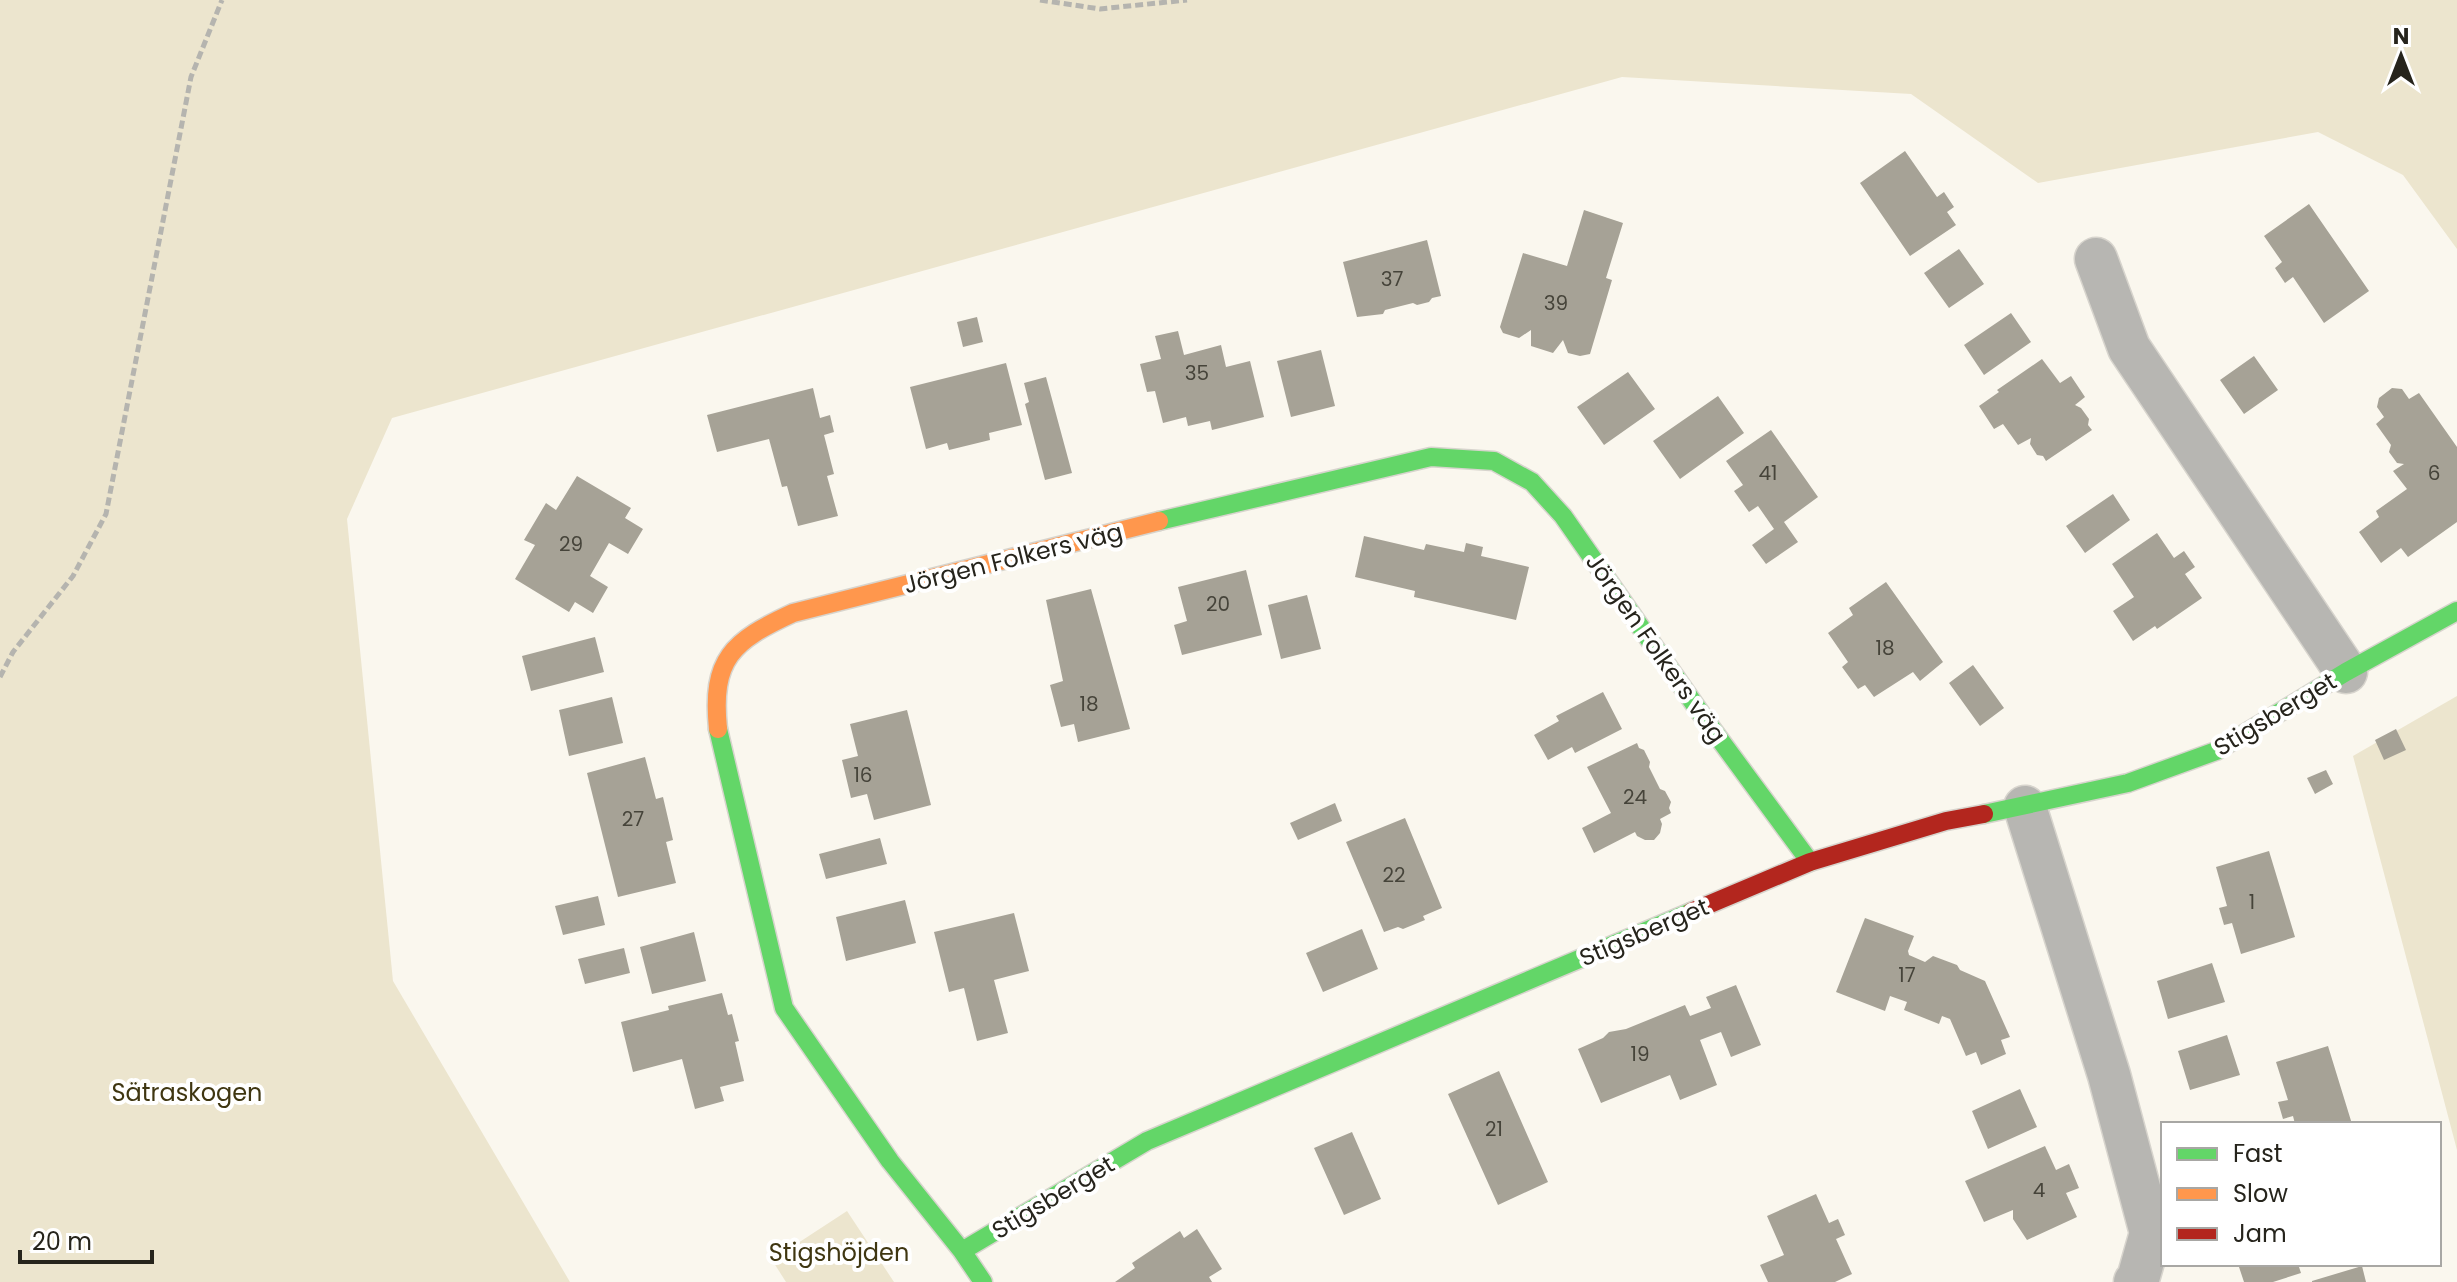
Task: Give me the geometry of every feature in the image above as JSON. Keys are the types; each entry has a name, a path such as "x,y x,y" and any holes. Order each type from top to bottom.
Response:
{"street":[{"name":"Stigsberget","path":"2096,259 2129,348 2346,672"},
{"name":"Jörgen Folkers väg","path":"983,1282 890,1161 784,1008 717,727 716,686 730,652 758,629 793,613 1234,502 1431,457 1494,461 1532,482 1563,516 1704,718 1810,862"},
{"name":"Stigsberget","path":"962,1251 1147,1141 1810,862 1946,821 2025,807 2128,783 2216,751 2346,672 2457,611"},
{"path":"2025,807 2109,1075 2151,1233 2135,1282"}],"path":[{"path":"0,677 13,652 73,576 106,514 191,77 222,0"},
{"path":"1040,0 1100,9 1187,0"}],"green space":[{"name":"Sätraskogen","path":"0,0 2457,0 2457,249 2403,175 2318,132 2038,183 1911,94 1622,77 392,418 347,519 393,981 570,1282 0,1282"},
{"path":"2457,696 2457,1150 2353,756"},
{"name":"Stigshöjden","path":"847,1211 894,1282 786,1282 772,1260"}],"building":[{"path":"1905,151 1937,197 1944,192 1954,207 1947,212 1956,225 1910,256 1860,183"},
{"path":"2309,204 2369,291 2324,323 2293,277 2285,283 2275,268 2282,262 2264,236"},
{"path":"1584,210 1623,223 1606,278 1612,280 1590,354 1580,356 1568,353 1563,340 1553,353 1531,346 1531,330 1519,338 1503,333 1500,327 1523,253 1567,266"},
{"path":"1427,240 1441,296 1417,305 1413,303 1385,310 1383,314 1357,317 1343,262"},
{"path":"1959,249 1984,284 1949,308 1924,273"},
{"path":"2011,313 2031,342 1984,375 1964,345"},
{"path":"977,317 983,342 963,347 957,322"},
{"path":"1178,331 1184,355 1221,345 1226,367 1250,361 1264,417 1212,430 1210,421 1188,426 1186,417 1163,423 1155,391 1147,392 1140,364 1161,359 1155,336"},
{"path":"1321,350 1335,406 1291,417 1277,361"},
{"path":"2254,356 2278,390 2244,414 2220,380"},
{"path":"2042,359 2060,383 2071,376 2085,397 2075,405 2089,419 2088,425 2092,430 2046,461 2043,456 2037,455 2030,444 2031,438 2018,445 2003,424 1994,429 1979,406"},
{"path":"1006,363 1022,425 989,433 990,440 949,450 947,443 926,449 910,387"},
{"path":"1628,372 1655,409 1604,445 1577,407"},
{"path":"1046,377 1072,473 1045,480 1025,404 1029,402 1024,383"},
{"path":"813,388 820,418 830,415 834,432 824,435 834,474 827,476 838,516 798,526 787,486 782,487 769,439 717,452 707,415"},
{"path":"2392,388 2402,389 2409,399 2419,393 2457,447 2457,522 2408,557 2401,548 2381,563 2359,532 2379,517 2376,511 2407,489 2393,471 2404,464 2397,463 2389,452 2391,445 2376,424 2384,417 2377,407 2379,398"},
{"path":"1718,396 1744,433 1680,479 1653,441"},
{"path":"1771,430 1818,497 1784,522 1798,542 1766,564 1752,545 1774,529 1758,506 1749,512 1734,491 1743,485 1726,461"},
{"path":"577,476 631,508 625,518 643,529 628,554 609,543 590,576 608,587 593,613 575,602 569,612 515,579 535,545 524,540 546,503 556,510"},
{"path":"2113,494 2130,520 2085,553 2066,526"},
{"path":"2157,533 2174,558 2184,551 2195,567 2185,574 2202,598 2157,629 2155,626 2133,641 2113,611 2134,597 2112,564"},
{"path":"1364,536 1424,550 1426,544 1464,552 1466,543 1483,547 1481,556 1529,567 1516,620 1414,597 1415,591 1355,577"},
{"path":"1246,570 1262,635 1182,655 1174,625 1187,621 1178,587"},
{"path":"1886,582 1943,662 1920,681 1913,672 1874,697 1865,685 1858,689 1842,667 1848,662 1828,633 1853,615 1849,608"},
{"path":"1091,589 1130,729 1078,742 1074,724 1061,727 1050,685 1063,681 1046,600"},
{"path":"1307,595 1321,649 1281,659 1268,605"},
{"path":"595,637 604,672 531,691 522,656"},
{"path":"1973,665 2004,708 1980,726 1949,683"},
{"path":"1603,692 1622,729 1575,753 1572,747 1548,760 1534,735 1559,721 1556,716"},
{"path":"612,697 623,743 569,756 559,710"},
{"path":"907,710 931,805 874,820 867,794 851,798 842,760 858,756 850,724"},
{"path":"2396,729 2406,750 2384,760 2375,740"},
{"path":"1637,743 1650,762 1649,767 1660,789 1665,791 1671,802 1671,813 1660,819 1660,833 1654,840 1645,840 1635,832 1594,853 1582,828 1611,813 1587,767"},
{"path":"645,757 656,799 663,797 673,840 666,842 676,883 618,897 587,773"},
{"path":"2326,770 2333,784 2315,794 2307,778"},
{"path":"1335,803 1342,821 1298,840 1290,823"},
{"path":"1405,818 1442,908 1423,916 1425,920 1403,929 1398,927 1384,932 1346,842"},
{"path":"880,838 887,864 826,879 819,854"},
{"path":"2269,851 2295,937 2241,954 2232,923 2224,925 2219,908 2227,906 2216,867"},
{"path":"598,896 605,925 563,935 555,906"},
{"path":"905,900 916,943 846,961 836,917"},
{"path":"1014,913 1029,971 994,980 1008,1033 977,1041 964,988 949,992 934,932"},
{"path":"1865,918 1914,936 1909,955 1925,962 1933,956 1985,981 2010,1037 2001,1040 2006,1054 1981,1065 1976,1052 1966,1056 1950,1019 1942,1016 1939,1024 1904,1010 1907,1002 1890,996 1885,1011 1836,992"},
{"path":"1362,929 1378,969 1323,992 1306,953"},
{"path":"694,932 706,981 652,994 640,947"},
{"path":"624,948 630,973 585,984 578,959"},
{"path":"2212,963 2225,1002 2168,1019 2157,981"},
{"path":"1736,985 1761,1045 1731,1057 1721,1032 1700,1040 1717,1085 1680,1100 1670,1075 1601,1103 1578,1049 1609,1032 1626,1029 1685,1005 1690,1016 1711,1008 1706,997"},
{"path":"722,993 728,1015 732,1014 739,1041 735,1042 744,1081 720,1087 724,1101 695,1109 682,1059 633,1072 621,1022 669,1010 668,1006"},
{"path":"2227,1035 2240,1075 2190,1090 2178,1051"},
{"path":"2328,1046 2351,1122 2294,1122 2293,1116 2283,1119 2278,1102 2288,1100 2276,1062"},
{"path":"1499,1071 1548,1182 1498,1205 1448,1094"},
{"path":"2020,1089 2037,1127 1988,1149 1972,1111"},
{"path":"1352,1132 1381,1199 1344,1215 1314,1148"},
{"path":"2045,1146 2056,1170 2069,1164 2079,1188 2066,1193 2077,1217 2027,1240 2013,1219 2013,1210 1984,1222 1965,1181"},
{"path":"1816,1194 1829,1223 1838,1219 1845,1235 1836,1239 1852,1274 1835,1282 1768,1282 1760,1265 1784,1255 1767,1216"},
{"path":"1197,1229 1222,1269 1209,1277 1212,1282 1115,1282 1135,1268 1132,1263 1180,1231 1184,1238"},
{"path":"2239,1266 2299,1266 2301,1273 2273,1282 2244,1282"},
{"path":"2362,1266 2366,1282 2312,1282 2312,1281"}],"traffic: fast":[{"path":"1159,521 1431,457 1494,461 1532,482 1563,516 1704,718 1810,862"},
{"path":"1984,814 2128,783 2216,751 2346,672 2457,611"},
{"path":"718,729 784,1008 890,1161 983,1282"},
{"path":"962,1251 1147,1141 1691,912"}],"traffic: slow":[{"path":"718,729 718,685 730,655 755,633 793,613 1159,521"}],"traffic: jam":[{"path":"1691,912 1810,862 1946,821 1984,814"}]}
